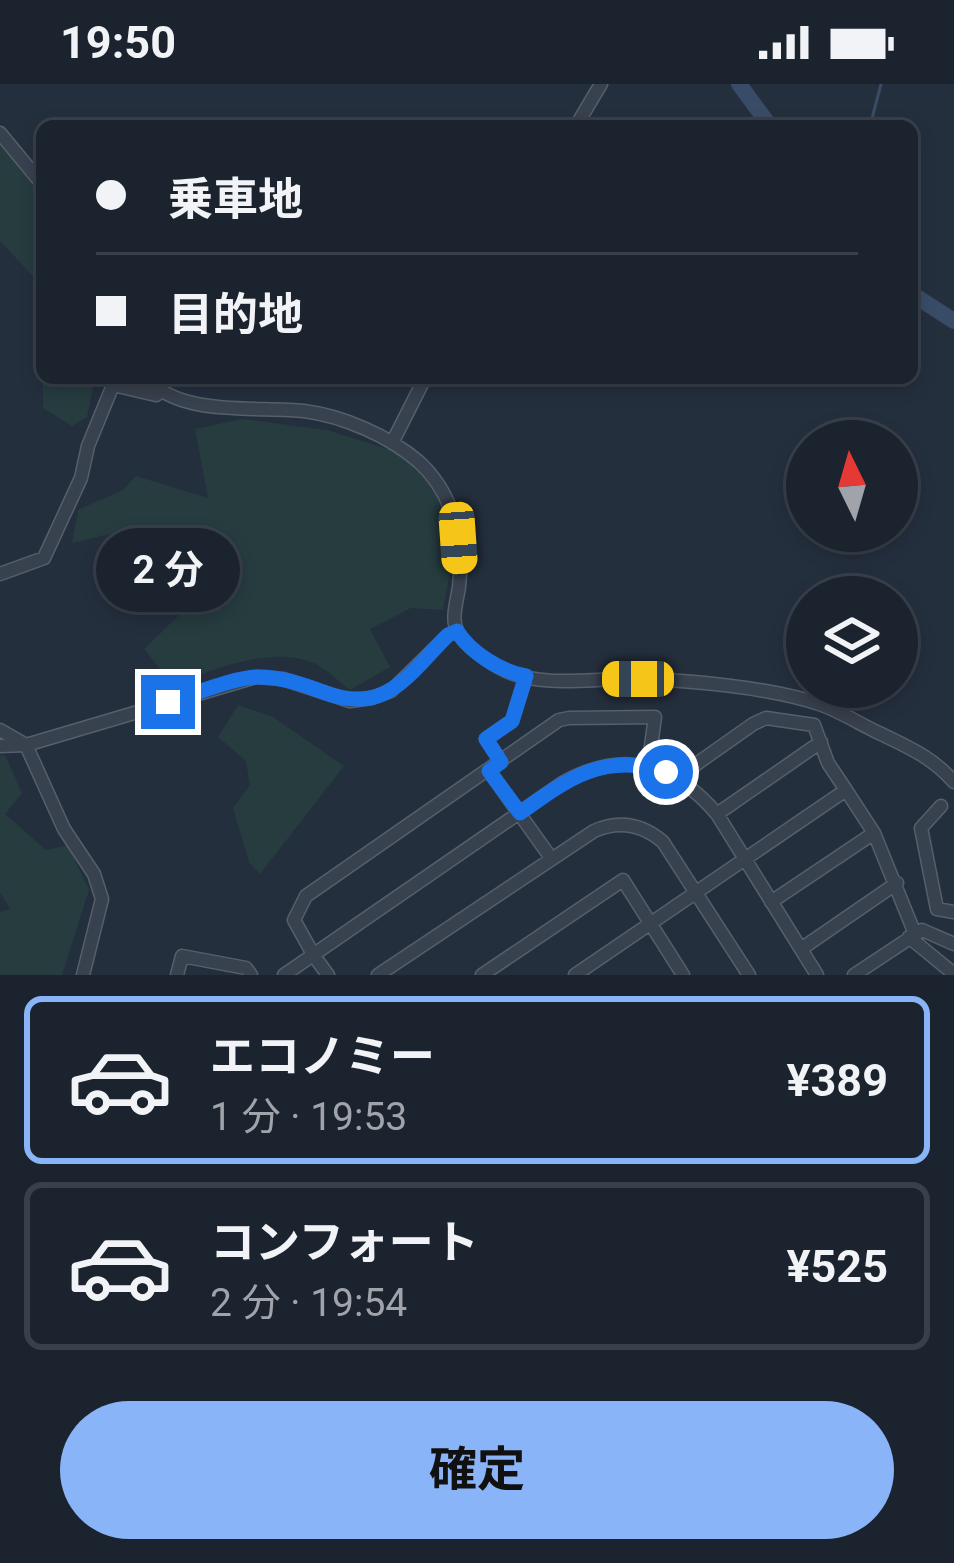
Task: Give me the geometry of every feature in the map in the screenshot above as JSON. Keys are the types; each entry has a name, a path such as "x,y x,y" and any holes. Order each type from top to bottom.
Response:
{"street":[{"path":"580,120 601,84"},
{"path":"0,133 36,177"},
{"path":"154,384 178,398 222,407 306,411 337,418 417,460 450,503 458,538 457,631 502,669 551,679 688,681 822,705 917,749 954,782"},
{"path":"392,443 422,384"},
{"path":"0,574 44,558 81,478 88,446 113,385 156,394 162,391"},
{"path":"0,746 26,746 256,676 283,679 350,701 382,696 457,631"},
{"path":"526,676 512,721 486,739 495,767 551,859"},
{"path":"328,975 294,920 306,896 559,720 655,717 648,767"},
{"path":"679,777 766,718 814,725 828,763 874,833 897,883 913,936 954,974"},
{"path":"0,730 26,746 64,829 100,887 102,899 83,975"},
{"path":"717,814 821,742"},
{"path":"284,975 564,782 593,768 648,767 679,777 717,814 817,975"},
{"path":"575,975 846,790"},
{"path":"941,806 921,828 937,909 954,911"},
{"path":"378,975 551,859 605,826 620,824 651,832 663,842 749,975"},
{"path":"771,902 874,833"},
{"path":"482,975 623,880 677,973"},
{"path":"801,949 897,883"},
{"path":"854,975 922,930 954,944"},
{"path":"177,975 182,956 246,968 250,975"}],"green space":[{"path":"0,140 36,187 36,280 0,241"},
{"path":"43,384 94,384 87,417 72,426 43,408"},
{"path":"242,419 327,430 406,455 428,475 450,516 454,550 443,610 411,608 370,629 390,667 350,690 316,664 278,657 241,662 173,685 144,649 204,591 141,527 72,543 78,510 123,490 136,476 208,498 195,429"},
{"path":"238,705 273,717 344,766 260,874 249,862 233,808 250,785 246,761 218,737"},
{"path":"5,755 22,793 5,814 46,850 68,845 89,890 62,975 0,975 0,912 10,909 0,892 0,756"}],"waterway":[{"path":"739,84 766,120"},
{"path":"872,120 881,84"},
{"path":"918,298 954,321"}],"route":[{"path":"168,702 256,676 283,679 350,701 382,696 457,631 502,669 526,676 512,721 486,739 501,762 489,771 520,813 593,768 645,766 666,772"}]}
